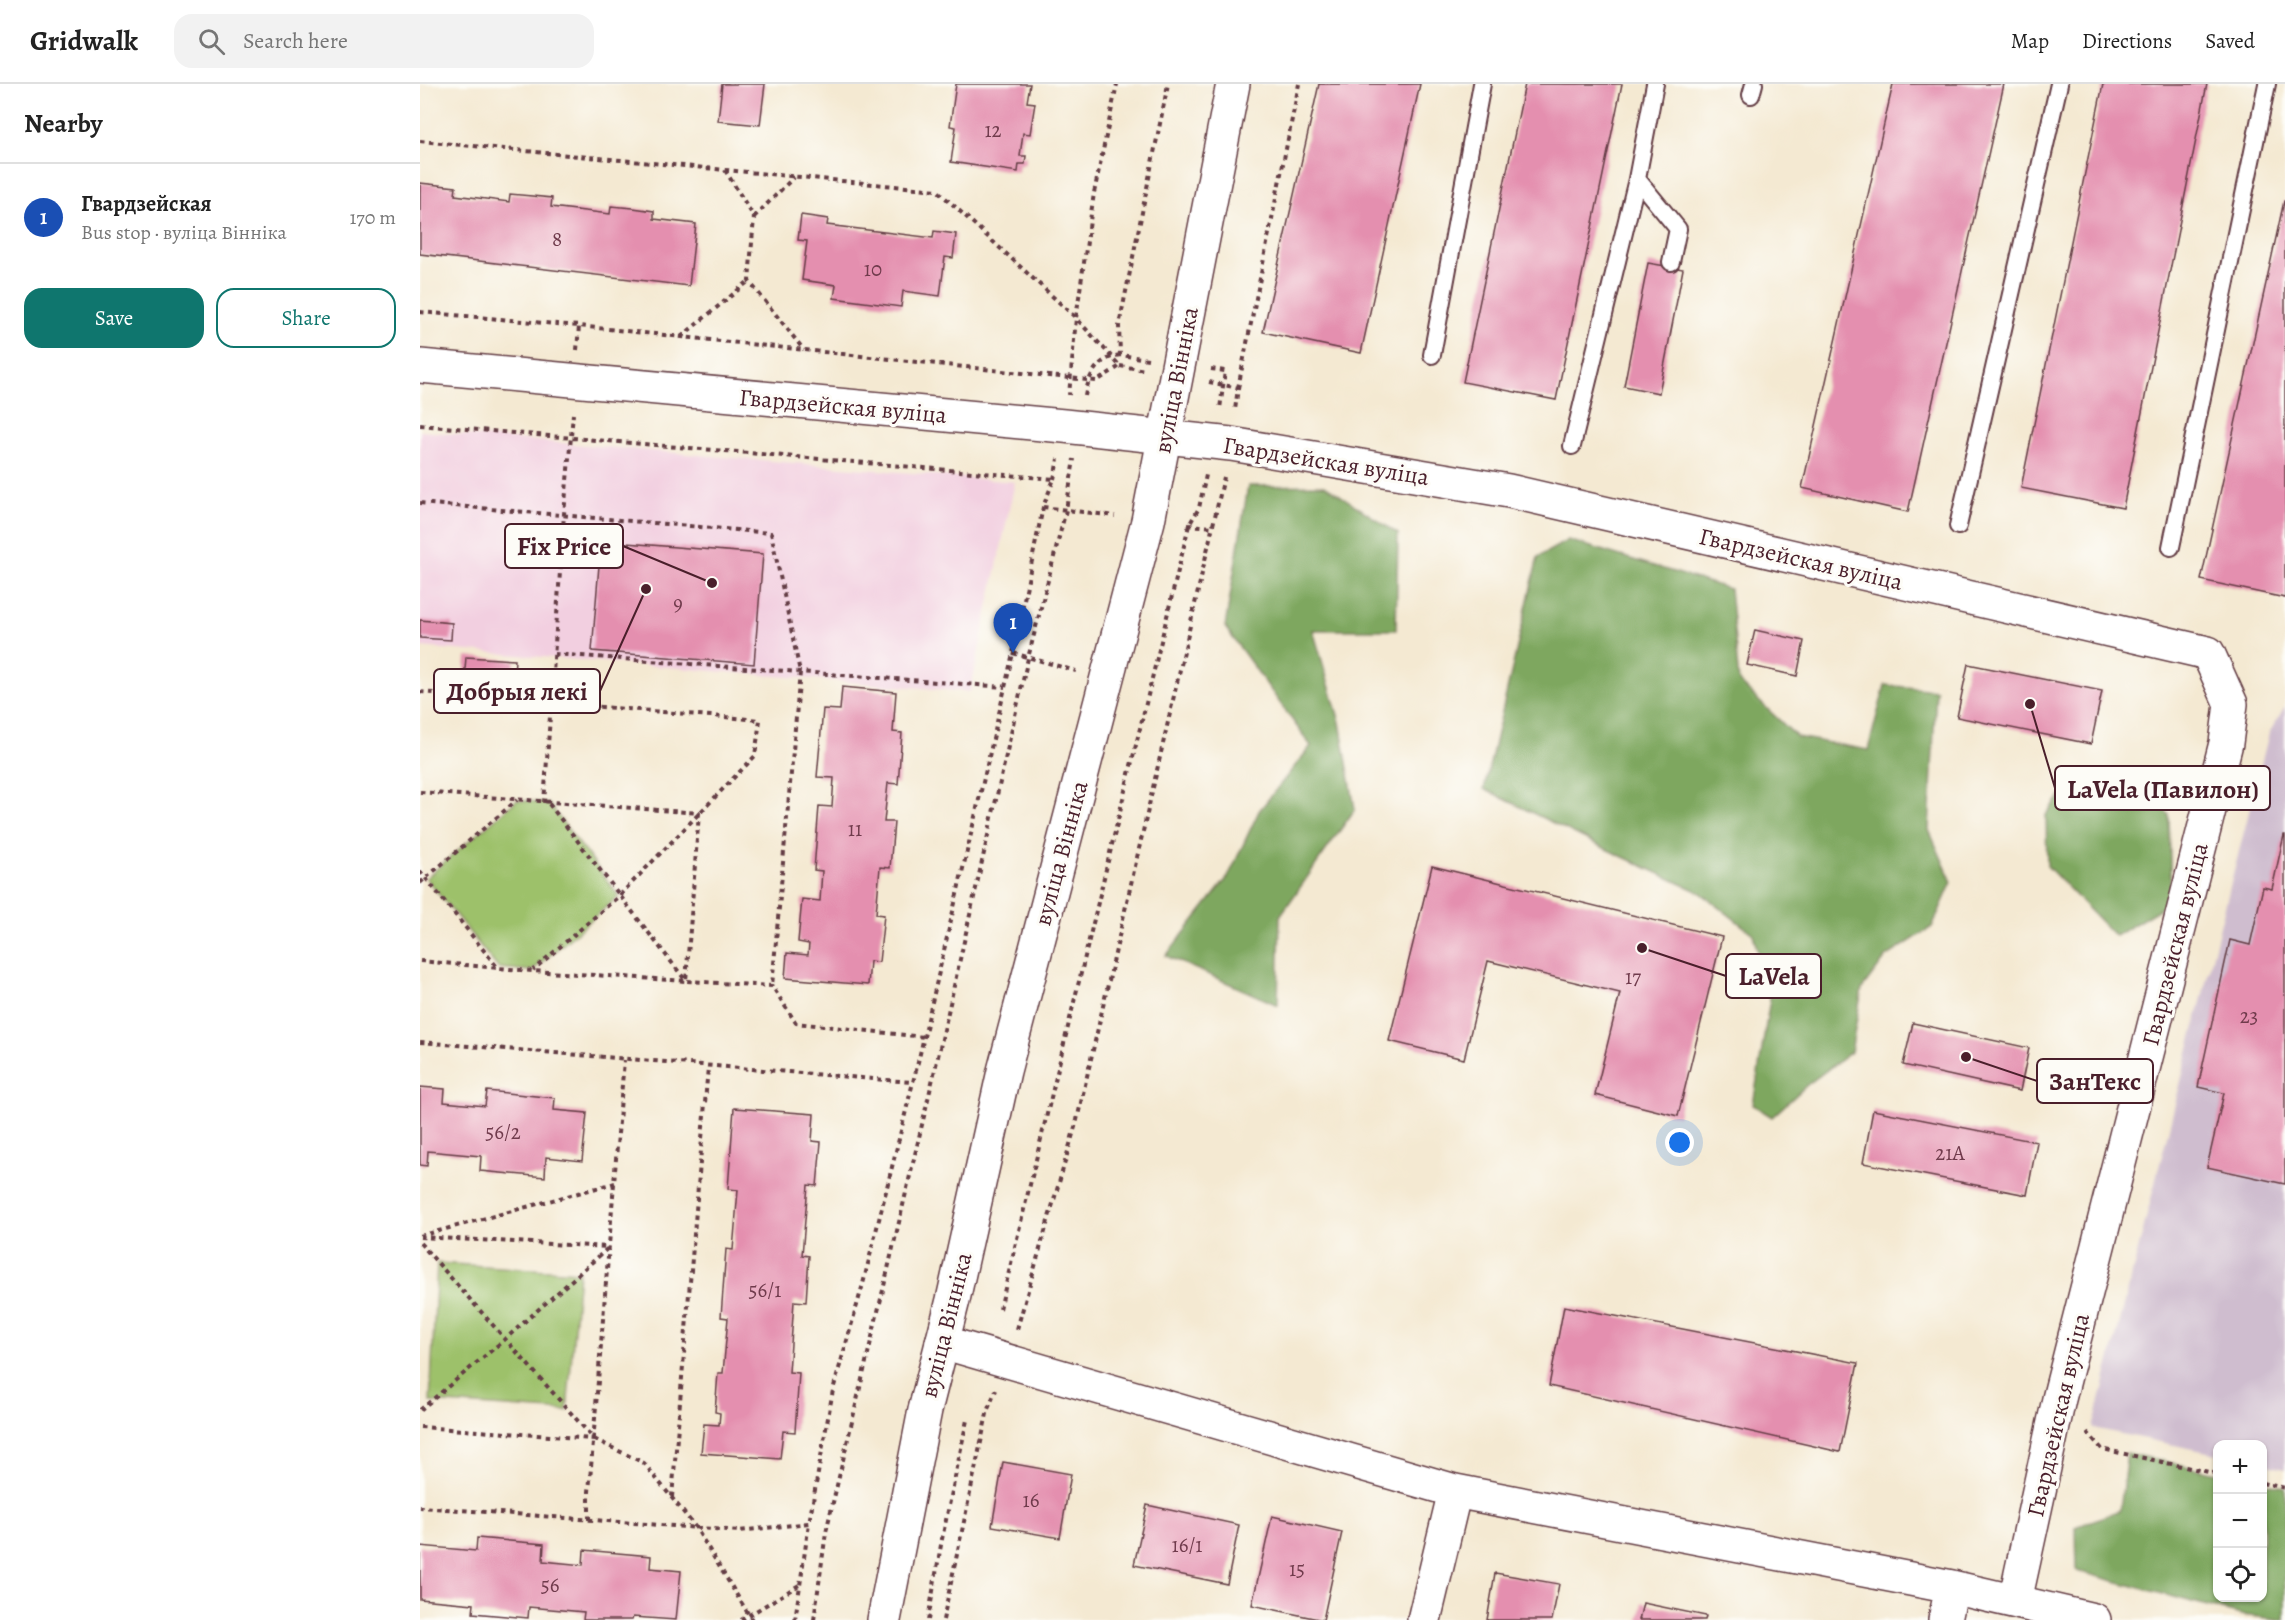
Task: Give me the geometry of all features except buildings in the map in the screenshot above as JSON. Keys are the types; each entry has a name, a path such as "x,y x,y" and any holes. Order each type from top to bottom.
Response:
{"street":[{"name":"вуліца Вінніка","path":"884,1620 925,1410 1004,1071 1148,520 1233,84"},
{"name":"Гвардзейская вуліца","path":"420,366 1231,444 1509,491 2208,653 2231,704 2226,743 2059,1400 2015,1601"},
{"path":"942,1342 1455,1491 1952,1587 2094,1620"},
{"path":"1424,1620 1455,1491"},
{"path":"1945,1620 1952,1587"}],"lane":[{"path":"1432,355 1482,84"},
{"path":"1572,446 1637,179 1655,84"},
{"path":"1958,526 2059,84"},
{"path":"2171,547 2267,84"},
{"path":"1637,179 1678,229 1671,262"}],"path":[{"path":"1072,378 1076,318 1094,193 1117,84"},
{"path":"1238,388 1299,84"},
{"path":"420,141 937,190 1076,318 1120,366 1097,381 420,312"},
{"path":"725,171 754,217 749,281 804,351"},
{"path":"754,217 794,177"},
{"path":"681,337 749,281"},
{"path":"814,1620 826,1532 940,1049 1028,658 1066,510 1088,380 1097,365 1111,356 1120,355"},
{"path":"420,425 1054,479 1043,507 1013,653 924,1037 911,1082 863,1284 832,1390 808,1523 795,1620"},
{"path":"571,438 550,702 546,803 686,981"},
{"path":"943,1620 988,1409 1008,1360 1077,1120 1231,444"},
{"path":"420,503 771,533 800,672 772,986 796,1023 924,1037"},
{"path":"1013,653 1107,679"},
{"path":"554,654 1005,687"},
{"path":"420,692 759,720 755,756 619,896 532,971"},
{"path":"420,792 699,813"},
{"path":"420,883 517,800"},
{"path":"686,981 699,813"},
{"path":"420,871 498,968"},
{"path":"420,961 532,971 772,986"},
{"path":"420,1042 911,1082"},
{"path":"589,1520 589,1492 624,1060"},
{"path":"672,1497 708,1067"},
{"path":"420,1236 615,1183"},
{"path":"420,1236 609,1247"},
{"path":"420,1243 594,1440"},
{"path":"420,1410 504,1340 609,1247"},
{"path":"2059,1400 2102,1449 2213,1473"},
{"path":"928,1620 967,1420"},
{"path":"420,1427 594,1440 644,1462 696,1528 752,1620"},
{"path":"2267,1484 2285,1488"},
{"path":"420,1507 740,1531 808,1523"},
{"path":"741,1620 800,1584"}],"shaded area":[{"path":"420,431 1015,482 970,692 420,647"},
{"path":"2285,707 2285,1469 2267,1465 2267,1440 2213,1440 2213,1453 2093,1428 2269,733"}],"green space":[{"path":"1325,485 1398,534 1396,630 1313,630 1340,722 1355,809 1280,916 1278,1005 1166,956 1228,877 1259,811 1311,746 1225,627 1248,486"},
{"path":"1568,540 1730,589 1739,682 1797,737 1868,750 1885,685 1936,690 1929,830 1952,882 1932,927 1886,957 1862,989 1851,1052 1807,1085 1772,1117 1753,1105 1770,999 1753,934 1701,893 1484,789 1538,557"},
{"path":"2142,783 2169,815 2171,902 2115,936 2047,866 2046,815 2070,784"},
{"path":"517,800 548,803 619,896 532,971 498,968 426,878"},
{"path":"437,1263 579,1272 567,1411 430,1402"},
{"path":"2127,1453 2213,1472 2213,1602 2267,1602 2267,1483 2285,1487 2285,1620 2241,1615 2077,1571 2076,1527 2120,1510"}],"place":[{"name":"Fix Price","path":"712,583"},
{"name":"Добрыя лекі","path":"646,589"},
{"name":"Гвардзейская","path":"1013,653"},
{"name":"LaVela (Павилон)","path":"2030,704"},
{"name":"LaVela","path":"1642,948"},
{"name":"ЗанТекс","path":"1966,1057"}]}
